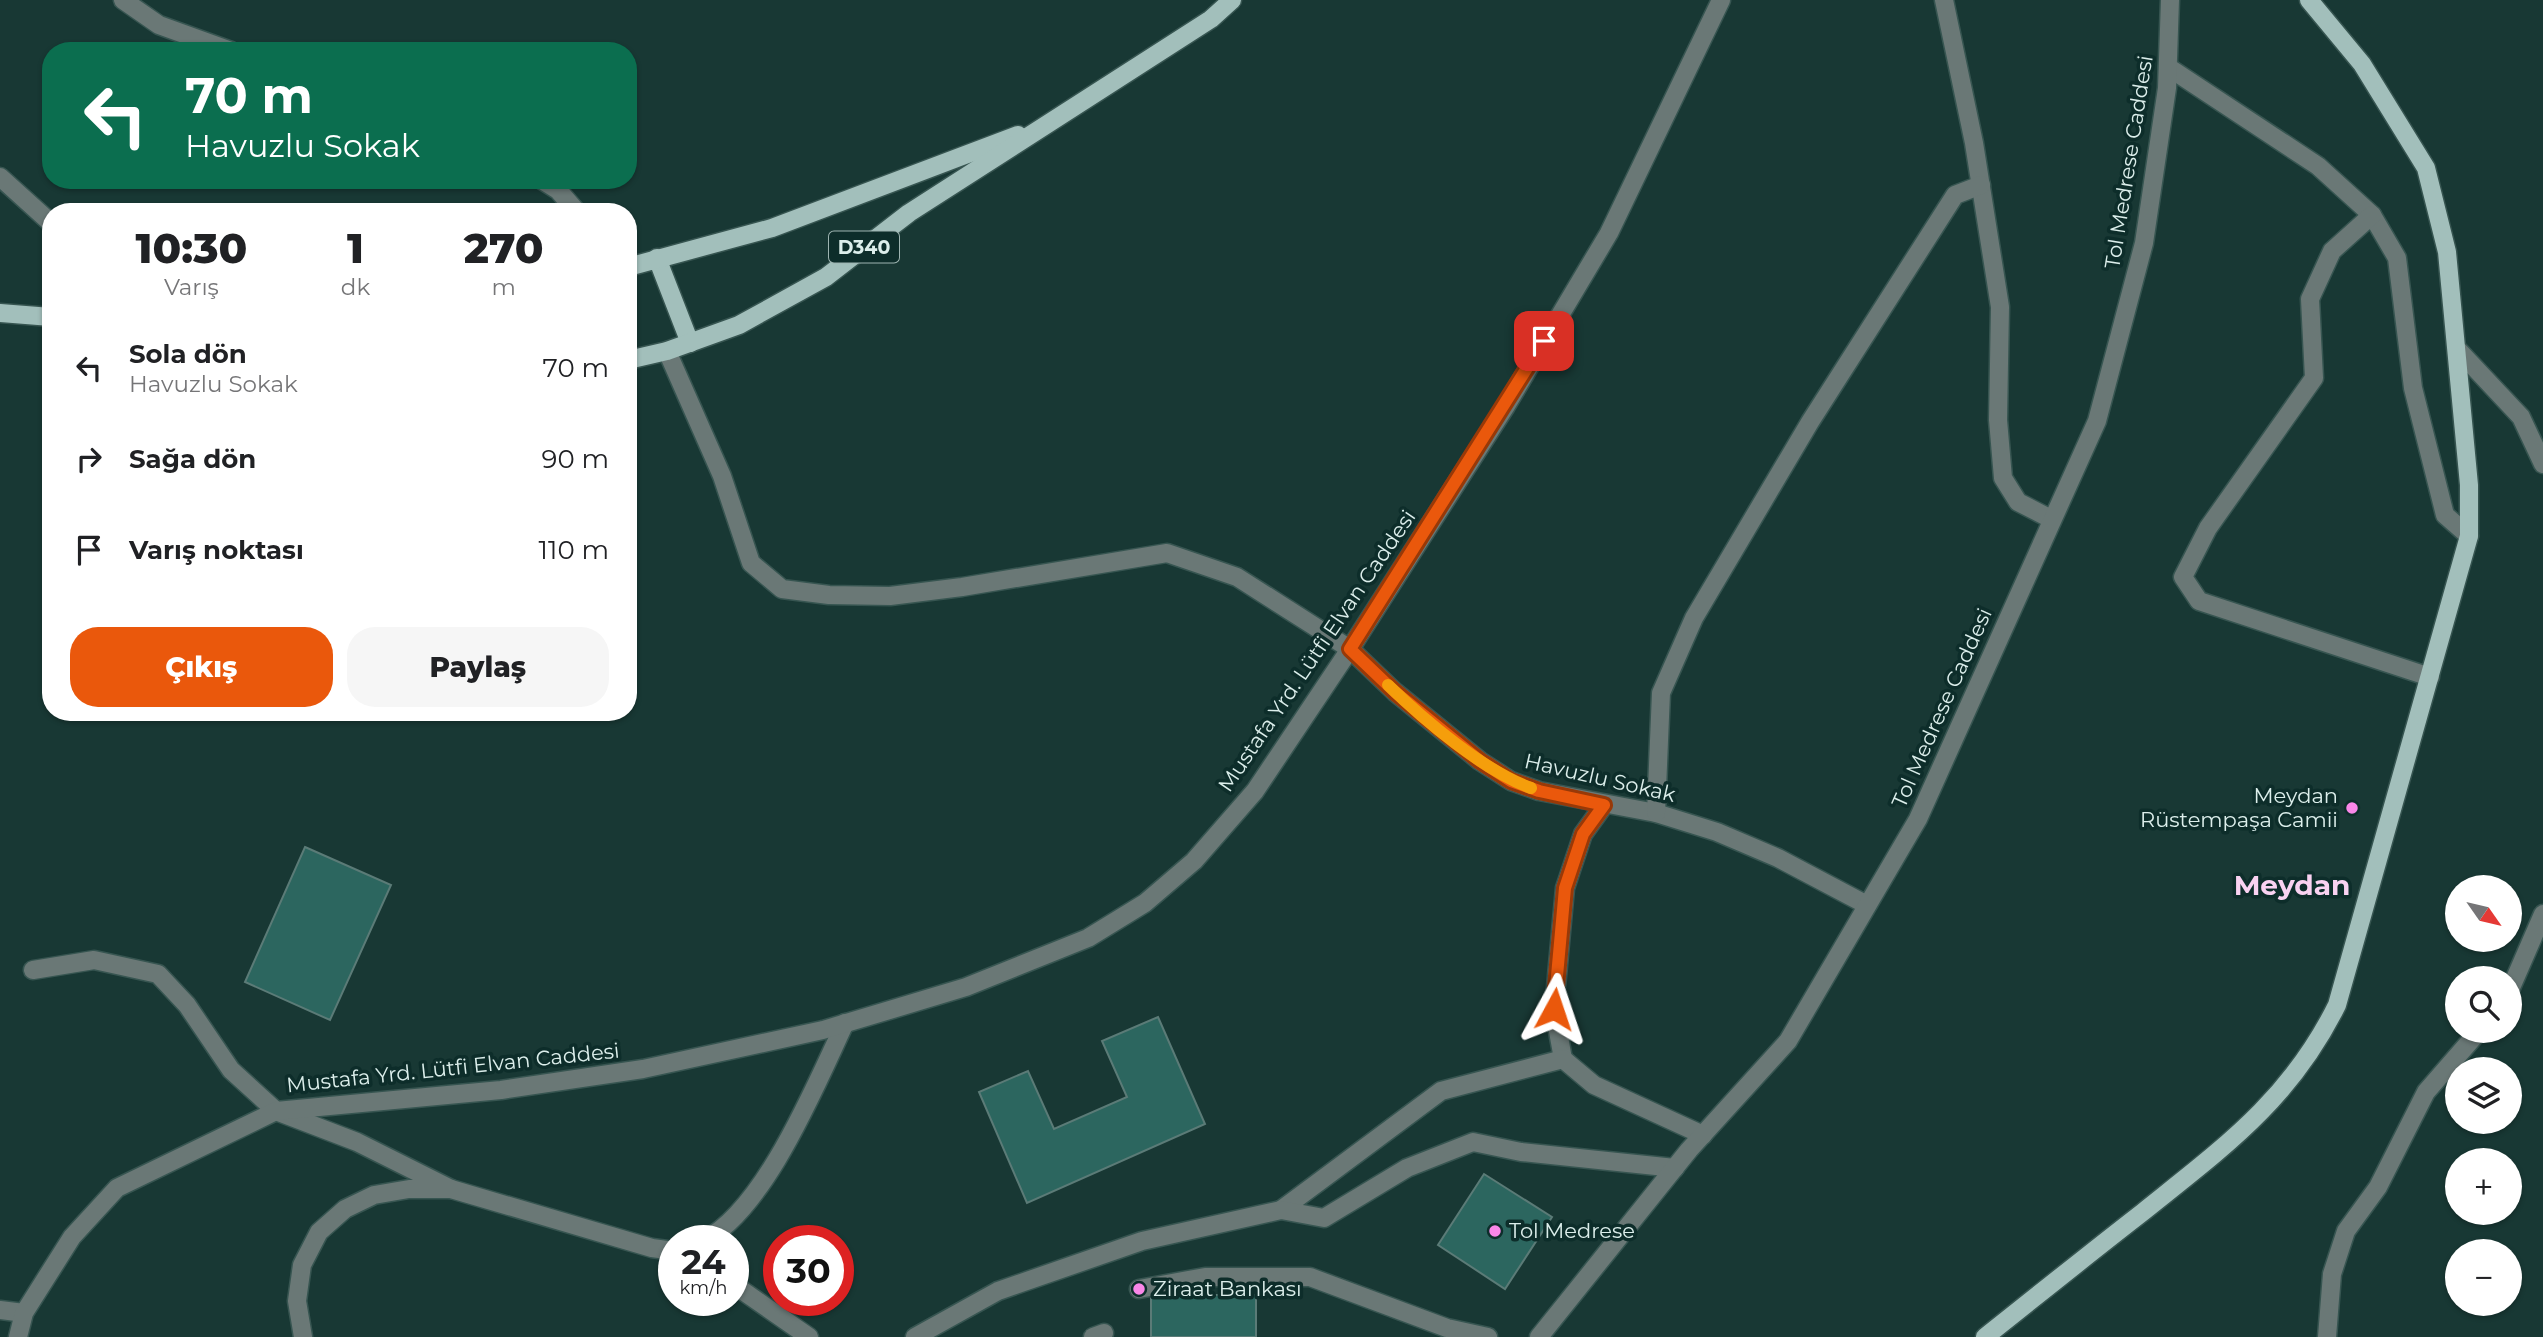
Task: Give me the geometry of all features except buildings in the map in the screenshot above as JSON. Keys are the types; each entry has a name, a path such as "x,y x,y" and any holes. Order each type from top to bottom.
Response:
{"main road":[{"name":"D340","path":"637,358 667,351 739,325 826,276 909,213 1211,19 1232,0"},
{"path":"1985,1337 2231,1142 2296,1076 2321,1037 2337,1005 2469,536 2469,485 2459,351 2447,252 2426,168 2362,64 2309,0"},
{"name":"D340","path":"637,264 772,228 1051,123"},
{"path":"657,258 691,343"},
{"path":"0,313 42,316"}],"street":[{"path":"123,0 159,25 206,42"},
{"name":"Mustafa Yrd. Lütfi Elvan Caddesi","path":"18,1337 24,1312 72,1237 117,1188 276,1111 501,1090 643,1069 845,1023 966,987 1088,938 1145,903 1194,861 1255,792 1506,406 1609,233 1721,0"},
{"path":"1944,0 1981,185 2000,307 1998,420 2003,478 2018,502 2051,519"},
{"name":"Tol Medrese Caddesi","path":"1539,1337 1675,1168 1788,1041 1918,819 2097,421 2144,243 2168,67 2169,0"},
{"path":"2168,67 2318,166 2372,215 2397,258 2413,388 2445,515 2469,536"},
{"path":"0,177 42,215"},
{"path":"1656,813 1661,693 1694,618 1810,422 1955,195 1981,185"},
{"path":"556,189 569,203"},
{"path":"2372,215 2332,251 2310,299 2314,378 2208,528 2183,577 2199,601 2430,677"},
{"name":"Havuzlu Sokak","path":"667,351 722,476 751,563 782,589 829,595 890,596 962,587 1167,553 1237,577 1350,649 1395,692 1480,761 1511,781 1539,791 1656,813 1717,832 1778,858 1867,905"},
{"path":"2459,351 2521,417 2543,464"},
{"path":"1604,805 1583,834 1565,888 1554,1009 1563,1059 1594,1085 1703,1135"},
{"path":"2520,966 2543,914"},
{"path":"33,970 94,960 158,974 187,1004 231,1070 276,1111 357,1142 450,1189 658,1249"},
{"path":"726,1225 796,1130 845,1023"},
{"path":"2327,1337 2332,1274 2346,1231 2378,1187 2426,1092 2469,1043"},
{"path":"1281,1210 1441,1091 1563,1059"},
{"path":"915,1337 998,1291 1142,1241 1281,1210 1324,1218 1407,1168 1473,1142 1521,1152 1675,1168"},
{"path":"303,1337 297,1301 300,1277 302,1265 319,1232 345,1209 374,1195 409,1189 450,1189"},
{"path":"1139,1289 1205,1277 1310,1277 1447,1328 1488,1337"},
{"path":"749,1295 809,1337"},
{"path":"0,1310 24,1312"}],"slow traffic":[{"path":"1388,685 1480,761 1511,781 1531,788"}],"place":[{"name":"Meydan Rüstempaşa Camii","path":"2352,808"},
{"name":"Tol Medrese","path":"1495,1231"},
{"name":"Ziraat Bankası","path":"1139,1289"}],"district":[{"name":"Meydan","path":"2292,885"}],"route":[{"path":"1544,341 1506,406 1350,649 1395,692 1480,761 1511,781 1539,791 1604,805 1583,834 1565,888 1554,1009"}]}
